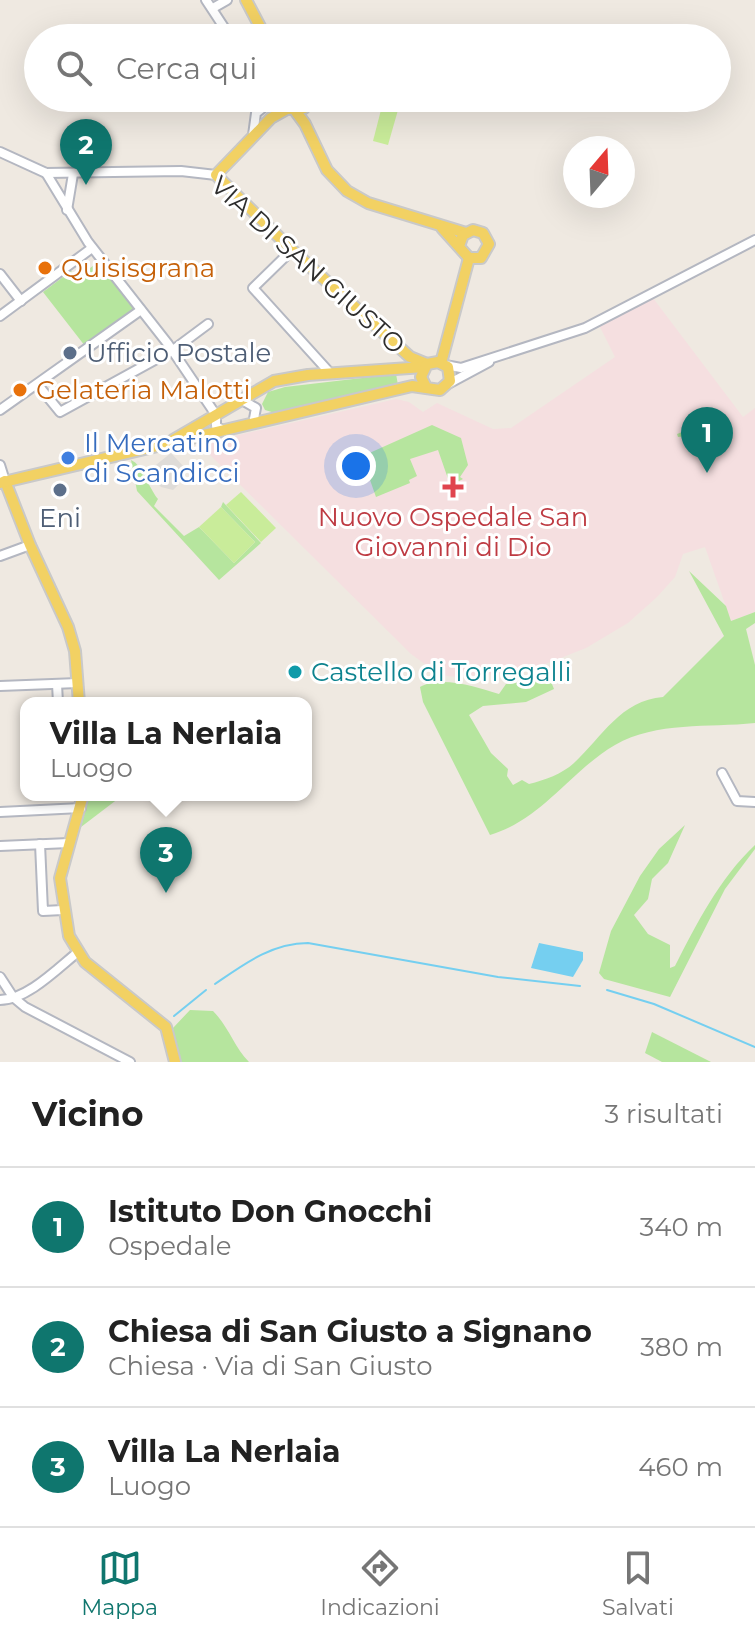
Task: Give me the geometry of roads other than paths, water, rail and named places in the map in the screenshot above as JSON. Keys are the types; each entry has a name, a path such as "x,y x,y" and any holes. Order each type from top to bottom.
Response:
{"main road":[{"path":"246,0 259,24"},
{"path":"216,175 275,112"},
{"path":"271,118 284,112"},
{"path":"296,112 312,137 327,170 347,191 368,203 440,226 466,233 479,231 489,244 481,258 469,258"},
{"path":"310,112 312,137"},
{"name":"VIA DI SAN GIUSTO","path":"216,175 292,250 410,357 426,366"},
{"path":"440,226 469,258"},
{"path":"459,246 466,233"},
{"path":"79,697 68,627 3,482 412,386 437,391 448,385 450,375 443,364 469,258"},
{"path":"161,447 274,381 443,364"},
{"path":"426,366 421,377 426,387"},
{"path":"82,801 60,878 69,936 78,952 166,1027 175,1062"}],"street":[{"path":"206,0 223,24"},
{"path":"213,8 227,0"},
{"path":"253,135 257,112"},
{"name":"VIA DI SAN GIUSTO","path":"0,152 43,173 193,171 216,175"},
{"path":"43,173 92,248 173,350 216,415 216,426 224,431"},
{"path":"67,211 73,174"},
{"path":"443,364 461,368 585,328 755,240"},
{"path":"0,316 92,248"},
{"path":"292,250 253,288 330,373"},
{"path":"0,274 21,301"},
{"path":"0,410 141,310"},
{"path":"38,385 60,412 173,350 208,324"},
{"path":"448,385 500,356"},
{"path":"242,400 250,402 257,410 252,425"},
{"path":"0,465 3,482"},
{"path":"0,556 30,545"},
{"path":"0,686 78,683"},
{"path":"57,684 58,697"},
{"path":"722,773 737,801 755,802"},
{"path":"0,812 81,808"},
{"path":"0,846 69,843"},
{"path":"40,844 43,911 63,910"},
{"path":"0,1000 13,997 78,952"},
{"path":"0,977 13,997 25,1007 130,1062"}],"water":[{"path":"539,943 583,952 583,960 573,977 531,968"}],"waterway":[{"path":"215,984 270,951 308,943 498,977 580,986"},
{"path":"174,1016 206,990"},
{"path":"607,990 654,1004 755,1047"}],"place":[{"name":"Chiesa di San Giusto a Signano","path":"86,185"},
{"name":"Quisisgrana","path":"45,268"},
{"name":"Ufficio Postale","path":"70,353"},
{"name":"Gelateria Malotti","path":"20,390"},
{"name":"Il Mercatino di Scandicci","path":"68,458"},
{"name":"Istituto Don Gnocchi","path":"707,473"},
{"name":"Nuovo Ospedale San Giovanni di Dio","path":"453,487"},
{"name":"Eni","path":"60,490"},
{"name":"Castello di Torregalli","path":"295,672"},
{"name":"Villa La Nerlaia","path":"166,893"}]}
